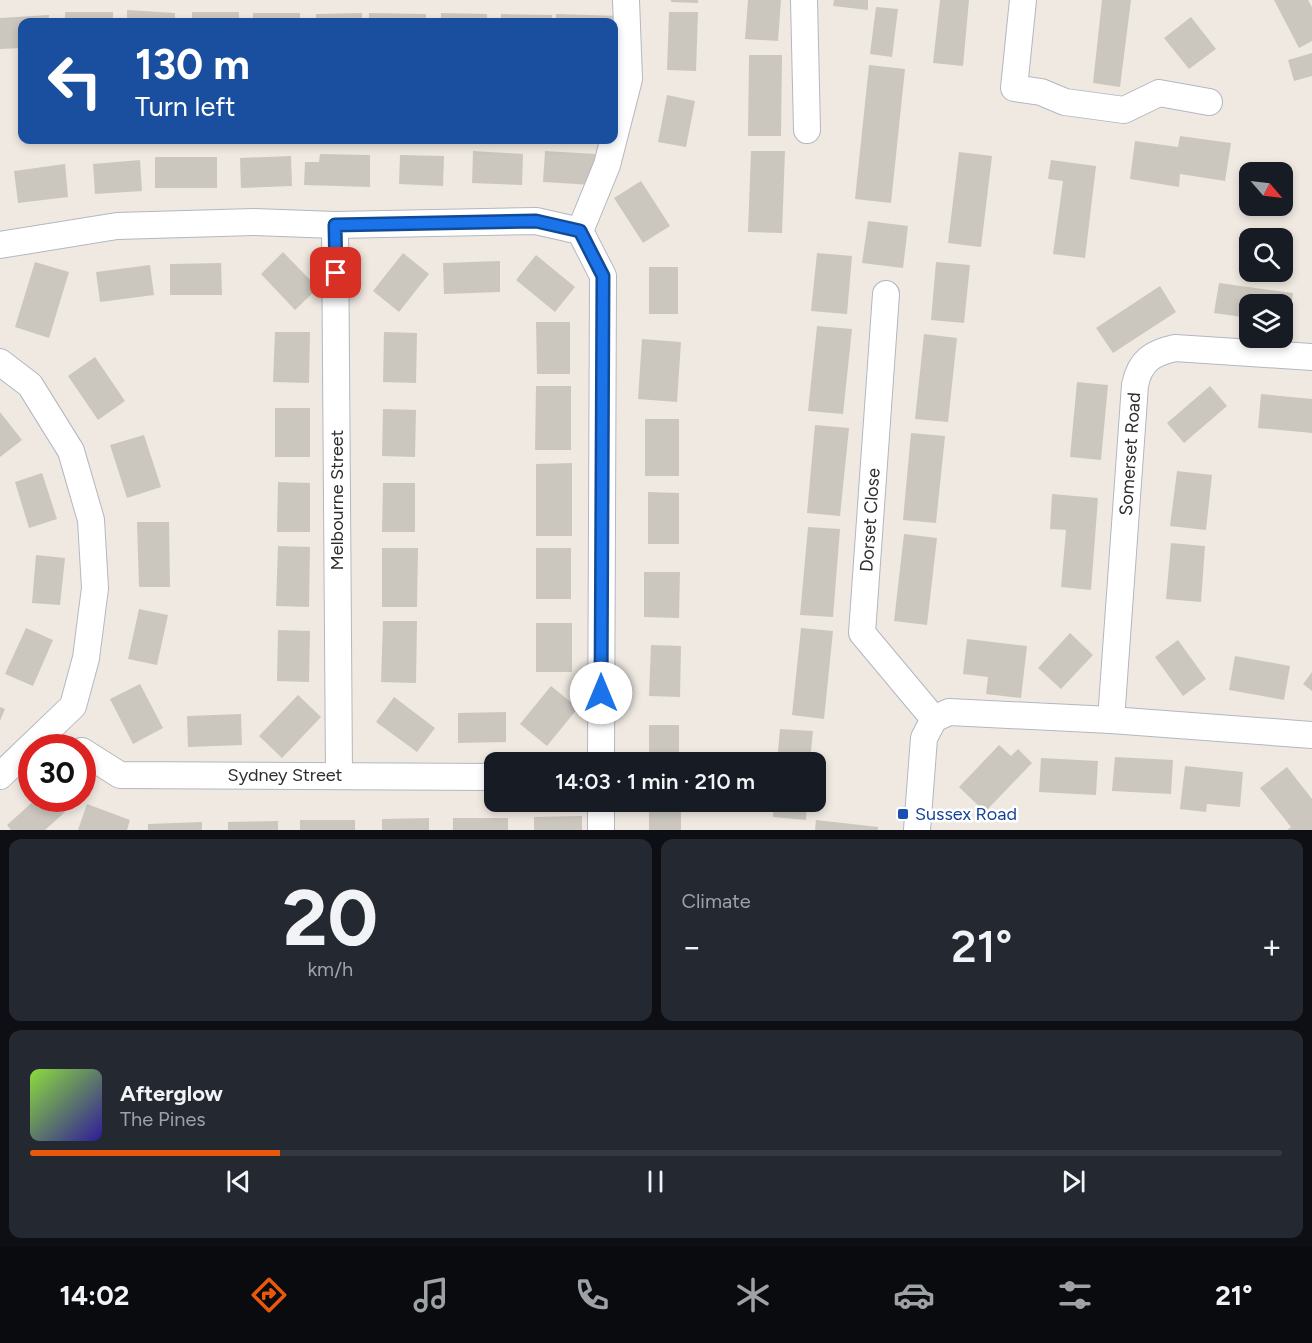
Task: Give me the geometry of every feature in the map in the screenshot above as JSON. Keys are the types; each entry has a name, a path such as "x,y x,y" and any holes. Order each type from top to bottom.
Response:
{"street":[{"path":"618,122 629,79 626,0"},
{"path":"804,0 807,130"},
{"path":"1023,0 1014,88 1041,92 1065,102 1124,110 1159,93 1209,102"},
{"path":"601,752 603,276 580,231 607,165 612,144"},
{"path":"0,245 117,226 254,222 335,225 536,221 580,231"},
{"name":"Melbourne Street","path":"335,225 339,774"},
{"name":"Dorset Close","path":"886,294 862,633 934,719"},
{"name":"Somerset Road","path":"1111,720 1135,385 1141,368 1147,358 1157,352 1175,348 1312,357"},
{"path":"0,362 30,385 71,451 91,520 95,588 86,658 73,706 0,776"},
{"path":"917,830 924,738 934,719 949,712 970,711 1312,735"},
{"path":"48,728 57,734"},
{"name":"Sydney Street","path":"96,760 120,775 339,774 484,777"},
{"path":"601,812 601,830"}],"building":[{"path":"671,0 698,0 698,3 671,2"},
{"path":"748,0 781,0 778,41 745,39"},
{"path":"834,0 868,0 868,10 833,6"},
{"path":"940,0 969,0 963,66 933,63"},
{"path":"1102,0 1131,0 1120,87 1093,83"},
{"path":"1274,0 1308,0 1312,7 1312,41 1299,48"},
{"path":"876,7 898,9 892,57 870,54"},
{"path":"127,10 175,13 175,18 127,18"},
{"path":"65,12 113,12 113,18 65,18"},
{"path":"192,12 239,12 239,18 192,18"},
{"path":"669,12 698,12 696,71 667,70"},
{"path":"253,13 300,13 300,18 253,18"},
{"path":"362,13 362,18 316,18 316,14"},
{"path":"369,13 426,14 426,18 369,18"},
{"path":"441,13 487,14 487,18 441,18"},
{"path":"501,14 552,15 552,18 501,18"},
{"path":"556,14 620,16 619,45 618,18 556,18"},
{"path":"49,15 49,18 18,18 18,48 0,49 0,18"},
{"path":"1191,17 1216,49 1189,69 1164,38"},
{"path":"1312,53 1312,76 1294,81 1288,60"},
{"path":"749,55 782,55 781,136 748,136"},
{"path":"869,65 905,69 891,203 855,199"},
{"path":"667,95 695,101 686,147 658,142"},
{"path":"1180,136 1231,143 1225,181 1180,174 1179,187 1130,179 1135,141 1178,147"},
{"path":"473,151 523,154 522,185 472,183"},
{"path":"545,151 595,154 593,185 543,182"},
{"path":"751,151 785,151 782,233 748,232"},
{"path":"959,152 992,156 981,247 948,243"},
{"path":"320,154 370,155 370,187 304,185 305,162 319,162"},
{"path":"400,155 444,156 443,186 399,184"},
{"path":"291,156 292,186 241,188 240,158"},
{"path":"155,157 217,157 217,188 155,188"},
{"path":"140,160 142,191 95,194 93,164"},
{"path":"1051,160 1096,166 1085,258 1053,254 1063,181 1048,179"},
{"path":"65,164 68,197 18,203 14,171"},
{"path":"641,181 670,226 643,243 614,198"},
{"path":"868,221 908,226 903,268 862,263"},
{"path":"283,252 318,288 295,310 261,274"},
{"path":"403,253 429,274 399,312 373,291"},
{"path":"817,253 852,256 847,314 811,311"},
{"path":"536,255 575,287 555,312 516,280"},
{"path":"500,261 500,292 444,294 443,263"},
{"path":"35,262 69,272 49,338 15,327"},
{"path":"936,262 970,265 964,323 931,320"},
{"path":"221,263 222,295 170,295 170,264"},
{"path":"150,265 154,295 100,302 96,272"},
{"path":"649,267 678,267 678,314 649,314"},
{"path":"1219,283 1293,293 1239,294 1239,316 1214,313"},
{"path":"1160,286 1176,312 1113,353 1096,328"},
{"path":"536,322 570,322 570,374 537,374"},
{"path":"817,326 852,329 843,414 808,411"},
{"path":"275,332 310,332 309,383 273,382"},
{"path":"384,332 417,333 416,383 383,382"},
{"path":"924,334 957,338 948,422 915,419"},
{"path":"642,339 681,342 677,402 638,399"},
{"path":"95,357 125,401 98,420 68,376"},
{"path":"1077,382 1108,385 1101,460 1070,457"},
{"path":"536,386 571,386 571,450 535,450"},
{"path":"1210,386 1227,406 1184,443 1167,423"},
{"path":"1261,394 1312,399 1312,433 1258,428"},
{"path":"275,408 310,408 310,457 275,457"},
{"path":"383,409 416,410 415,457 382,456"},
{"path":"0,412 22,440 0,457"},
{"path":"645,419 679,419 679,476 645,476"},
{"path":"815,425 849,428 840,516 807,513"},
{"path":"911,433 945,436 936,523 903,520"},
{"path":"144,435 161,487 127,498 110,445"},
{"path":"572,463 572,536 536,536 536,464"},
{"path":"1177,471 1212,475 1206,530 1170,526"},
{"path":"42,473 57,519 29,528 15,482"},
{"path":"278,482 310,483 310,532 277,532"},
{"path":"383,483 415,483 415,532 382,532"},
{"path":"648,492 679,493 679,544 648,544"},
{"path":"1052,494 1098,498 1091,590 1061,587 1066,530 1050,529"},
{"path":"137,522 169,522 170,587 139,587"},
{"path":"808,527 840,529 833,617 800,615"},
{"path":"904,534 937,538 927,625 894,621"},
{"path":"1171,543 1205,546 1201,602 1166,599"},
{"path":"278,546 310,547 309,607 276,606"},
{"path":"382,548 418,548 417,607 382,607"},
{"path":"536,548 571,548 571,599 536,599"},
{"path":"36,555 65,558 60,605 32,603"},
{"path":"644,572 680,572 679,618 644,617"},
{"path":"139,609 168,615 157,665 128,659"},
{"path":"383,621 417,621 416,683 381,682"},
{"path":"536,623 572,623 572,672 536,672"},
{"path":"26,628 53,640 33,686 5,674"},
{"path":"801,628 833,631 824,719 792,715"},
{"path":"278,630 310,631 309,682 277,681"},
{"path":"1070,633 1093,655 1061,689 1038,668"},
{"path":"967,639 1027,646 1021,698 986,694 988,677 963,674"},
{"path":"1178,640 1206,679 1183,696 1155,657"},
{"path":"651,645 681,646 680,697 649,696"},
{"path":"1235,656 1290,666 1284,700 1229,690"},
{"path":"1312,672 1312,691 1303,684"},
{"path":"140,684 163,728 133,744 110,699"},
{"path":"551,686 578,708 547,746 520,724"},
{"path":"298,695 321,717 282,758 259,736"},
{"path":"394,697 435,728 417,752 376,722"},
{"path":"0,707 5,709 0,721"},
{"path":"506,712 506,742 458,743 458,713"},
{"path":"241,714 242,745 188,747 187,716"},
{"path":"649,725 679,725 679,752 649,752"},
{"path":"780,729 813,731 811,752 778,752"},
{"path":"999,745 1011,756 1018,749 1032,763 985,812 959,787"},
{"path":"1115,757 1173,760 1171,794 1112,791"},
{"path":"1041,758 1098,761 1096,795 1039,792"},
{"path":"1185,766 1243,772 1240,807 1207,804 1206,812 1180,809"},
{"path":"1287,767 1312,799 1312,830 1287,830 1291,827 1260,788"},
{"path":"96,807 130,820 127,830 78,830 84,812 96,812"},
{"path":"21,812 65,812 45,830 11,830 7,825"},
{"path":"649,812 681,812 681,830 649,830"},
{"path":"773,812 806,812 806,820 773,817"},
{"path":"582,816 582,830 534,830 534,817"},
{"path":"429,818 429,830 382,830 382,819"},
{"path":"453,818 508,818 508,830 453,830"},
{"path":"300,820 355,820 355,830 300,830"},
{"path":"816,820 878,827 878,830 815,830"},
{"path":"278,821 278,830 228,830 228,822"},
{"path":"202,822 202,830 148,830 148,824"}],"place":[{"name":"Sussex Road","path":"903,814"}],"route":[{"path":"336,273 335,225 536,221 580,231 603,276 601,693"}]}
